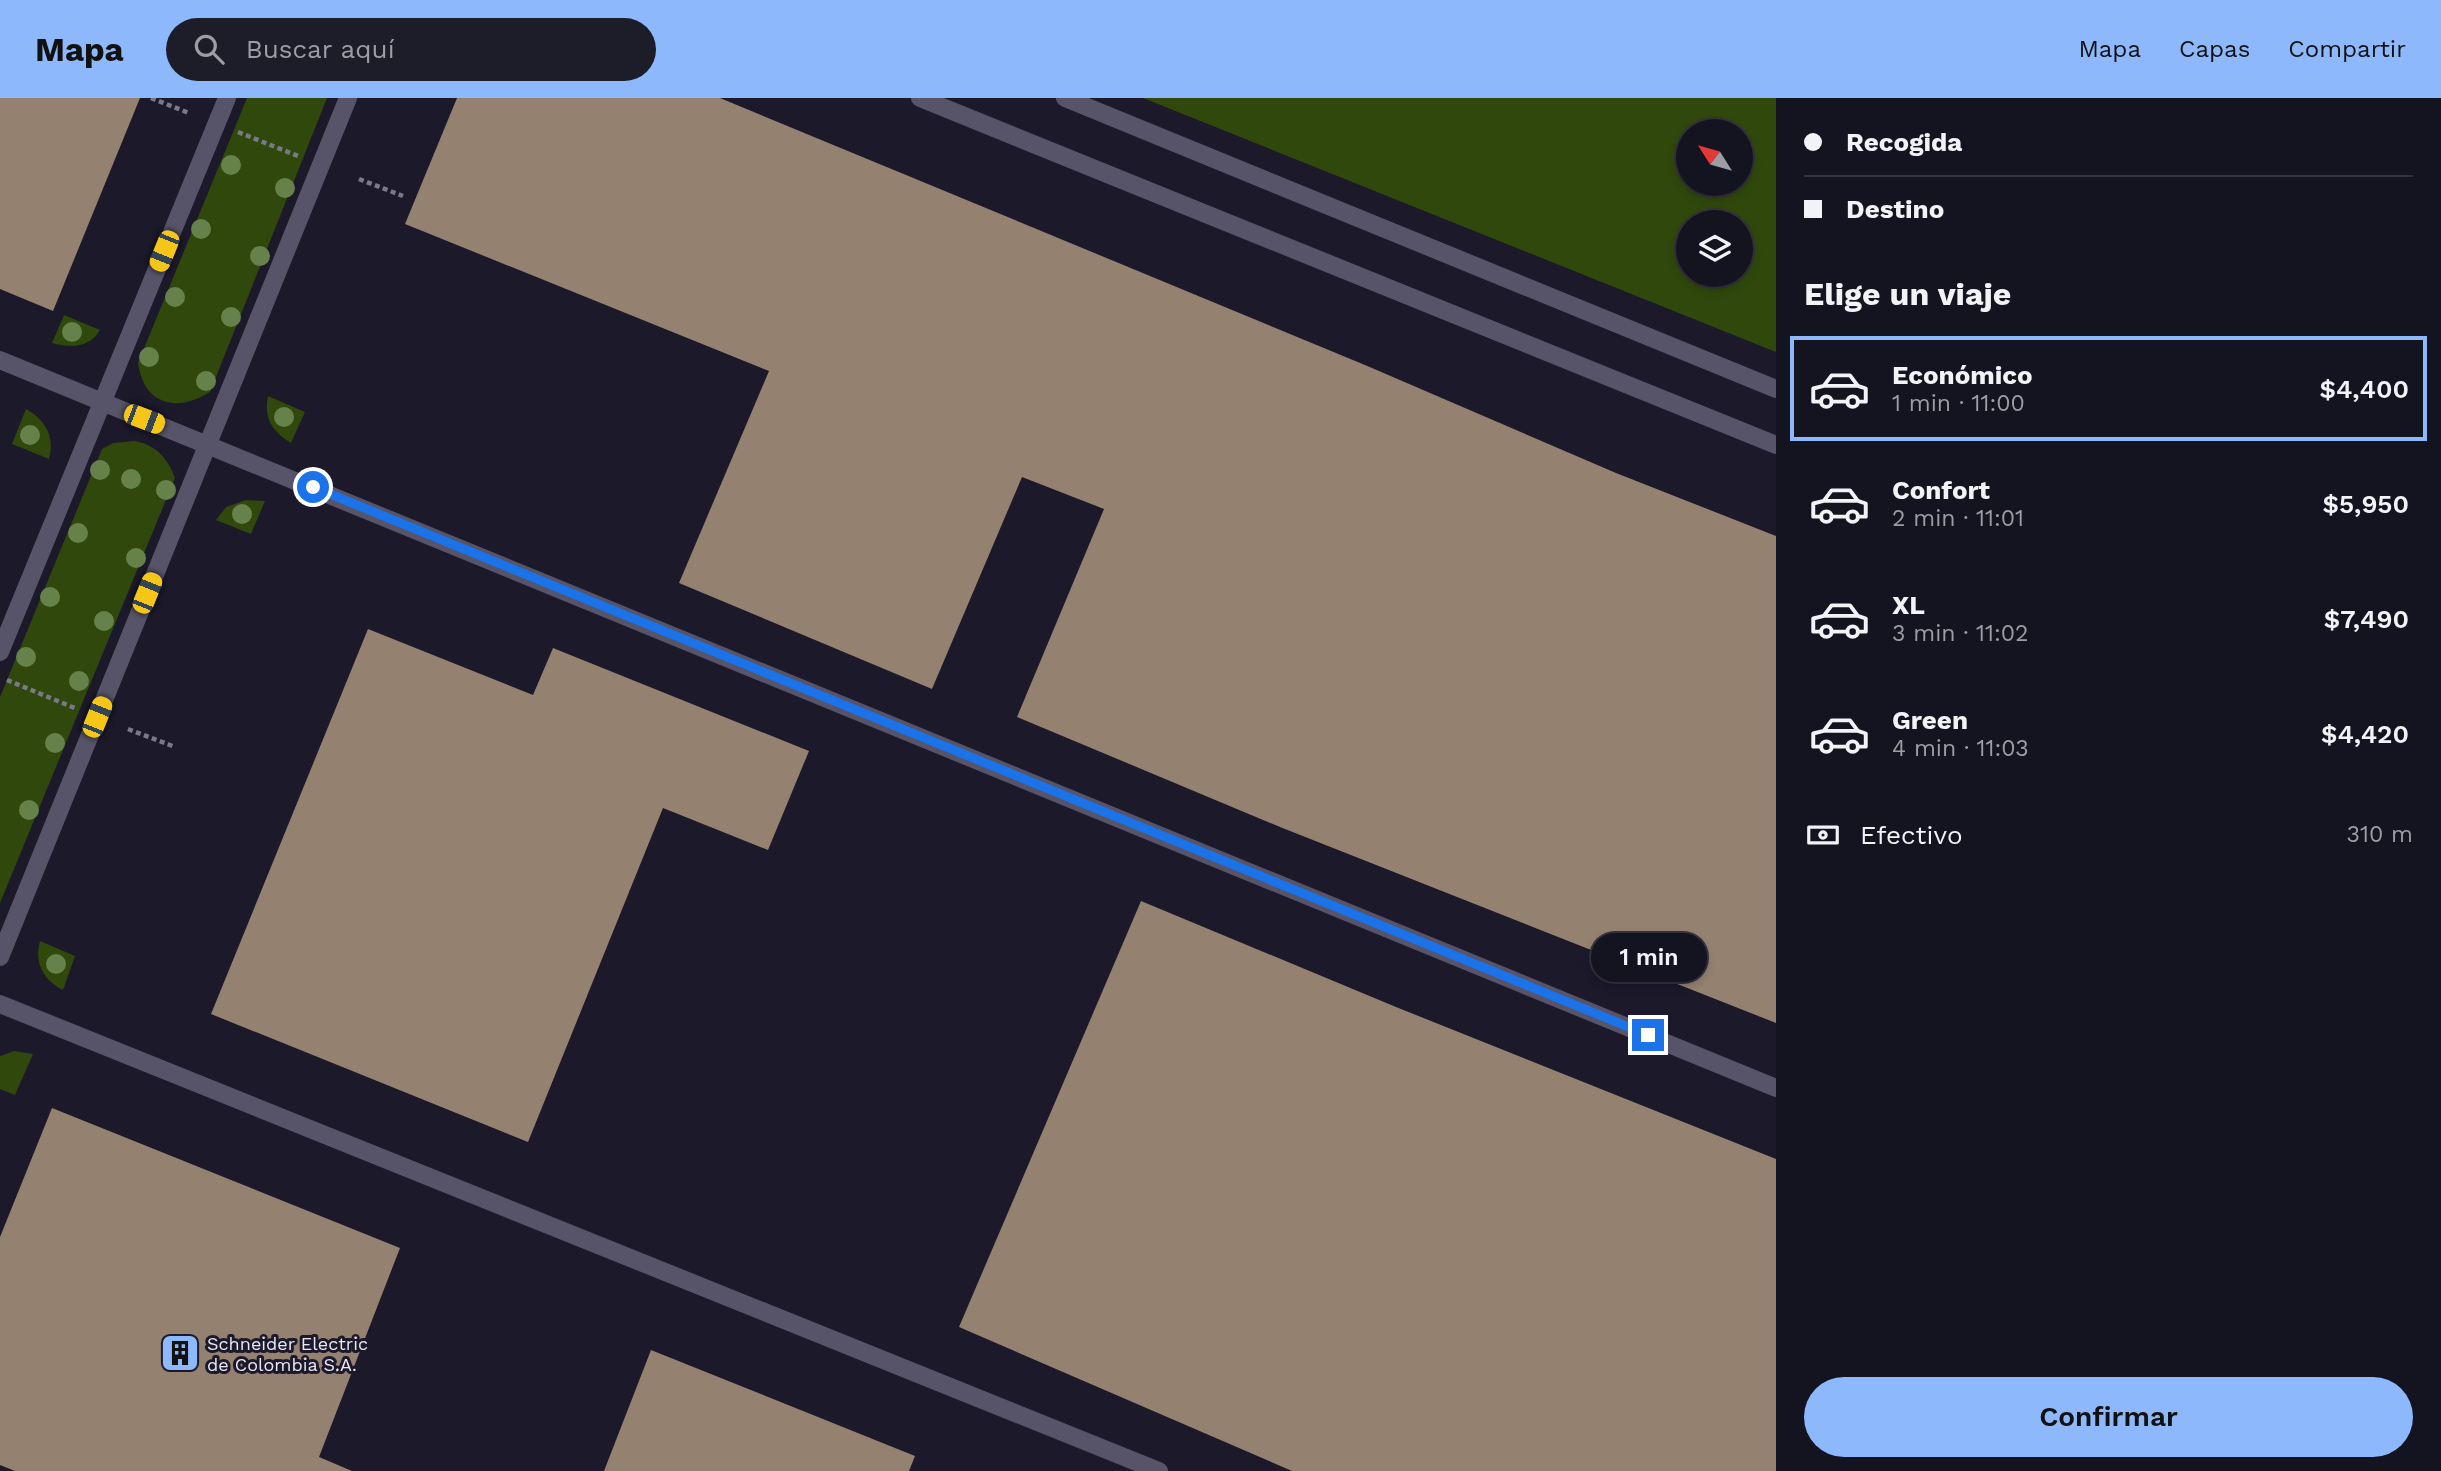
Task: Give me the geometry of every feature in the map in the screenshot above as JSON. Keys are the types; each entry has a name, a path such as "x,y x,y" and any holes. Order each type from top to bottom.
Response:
{"lane":[{"path":"0,652 227,98"},
{"path":"0,957 348,98"},
{"path":"920,98 1776,445"},
{"path":"1065,98 1776,389"},
{"path":"0,360 1776,1088"},
{"path":"0,1004 1158,1471"}],"path":[{"path":"150,98 189,113"},
{"path":"234,131 304,158"},
{"path":"359,179 403,196"},
{"path":"7,680 79,710"},
{"path":"128,729 175,747"}],"green space":[{"path":"247,98 327,98 210,392 186,402 164,401 147,388 138,363"},
{"path":"1143,98 1776,98 1776,352"},
{"path":"64,315 100,330 91,340 79,345 52,343"},
{"path":"268,396 305,412 291,443 274,429 268,418"},
{"path":"26,409 39,418 50,436 49,459 12,444"},
{"path":"134,441 148,445 160,453 175,478 0,903 0,697 102,449 113,443"},
{"path":"246,500 265,501 251,534 216,520 226,507"},
{"path":"40,941 75,956 63,990 45,976 39,964"},
{"path":"14,1051 33,1054 15,1095 0,1089 0,1056"}],"building":[{"path":"0,98 140,98 53,311 0,289"},
{"path":"457,98 720,98 1365,365 1616,473 1776,536 1776,1023 1280,827 1017,717 1104,509 1022,477 932,689 679,583 769,371 405,224"},
{"path":"368,629 533,695 553,648 809,751 768,850 663,808 528,1142 211,1014"},
{"path":"1141,901 1396,1007 1776,1159 1776,1471 1292,1471 959,1327"},
{"name":"Schneider Electric de Colombia S.A.","path":"52,1108 400,1248 319,1457 352,1471 15,1471 0,1465 0,1237"},
{"path":"651,1350 915,1456 909,1471 604,1471"}],"place":[{"name":"Schneider Electric de Colombia S.A.","path":"180,1353"}],"route":[{"path":"313,487 1648,1035"}]}
